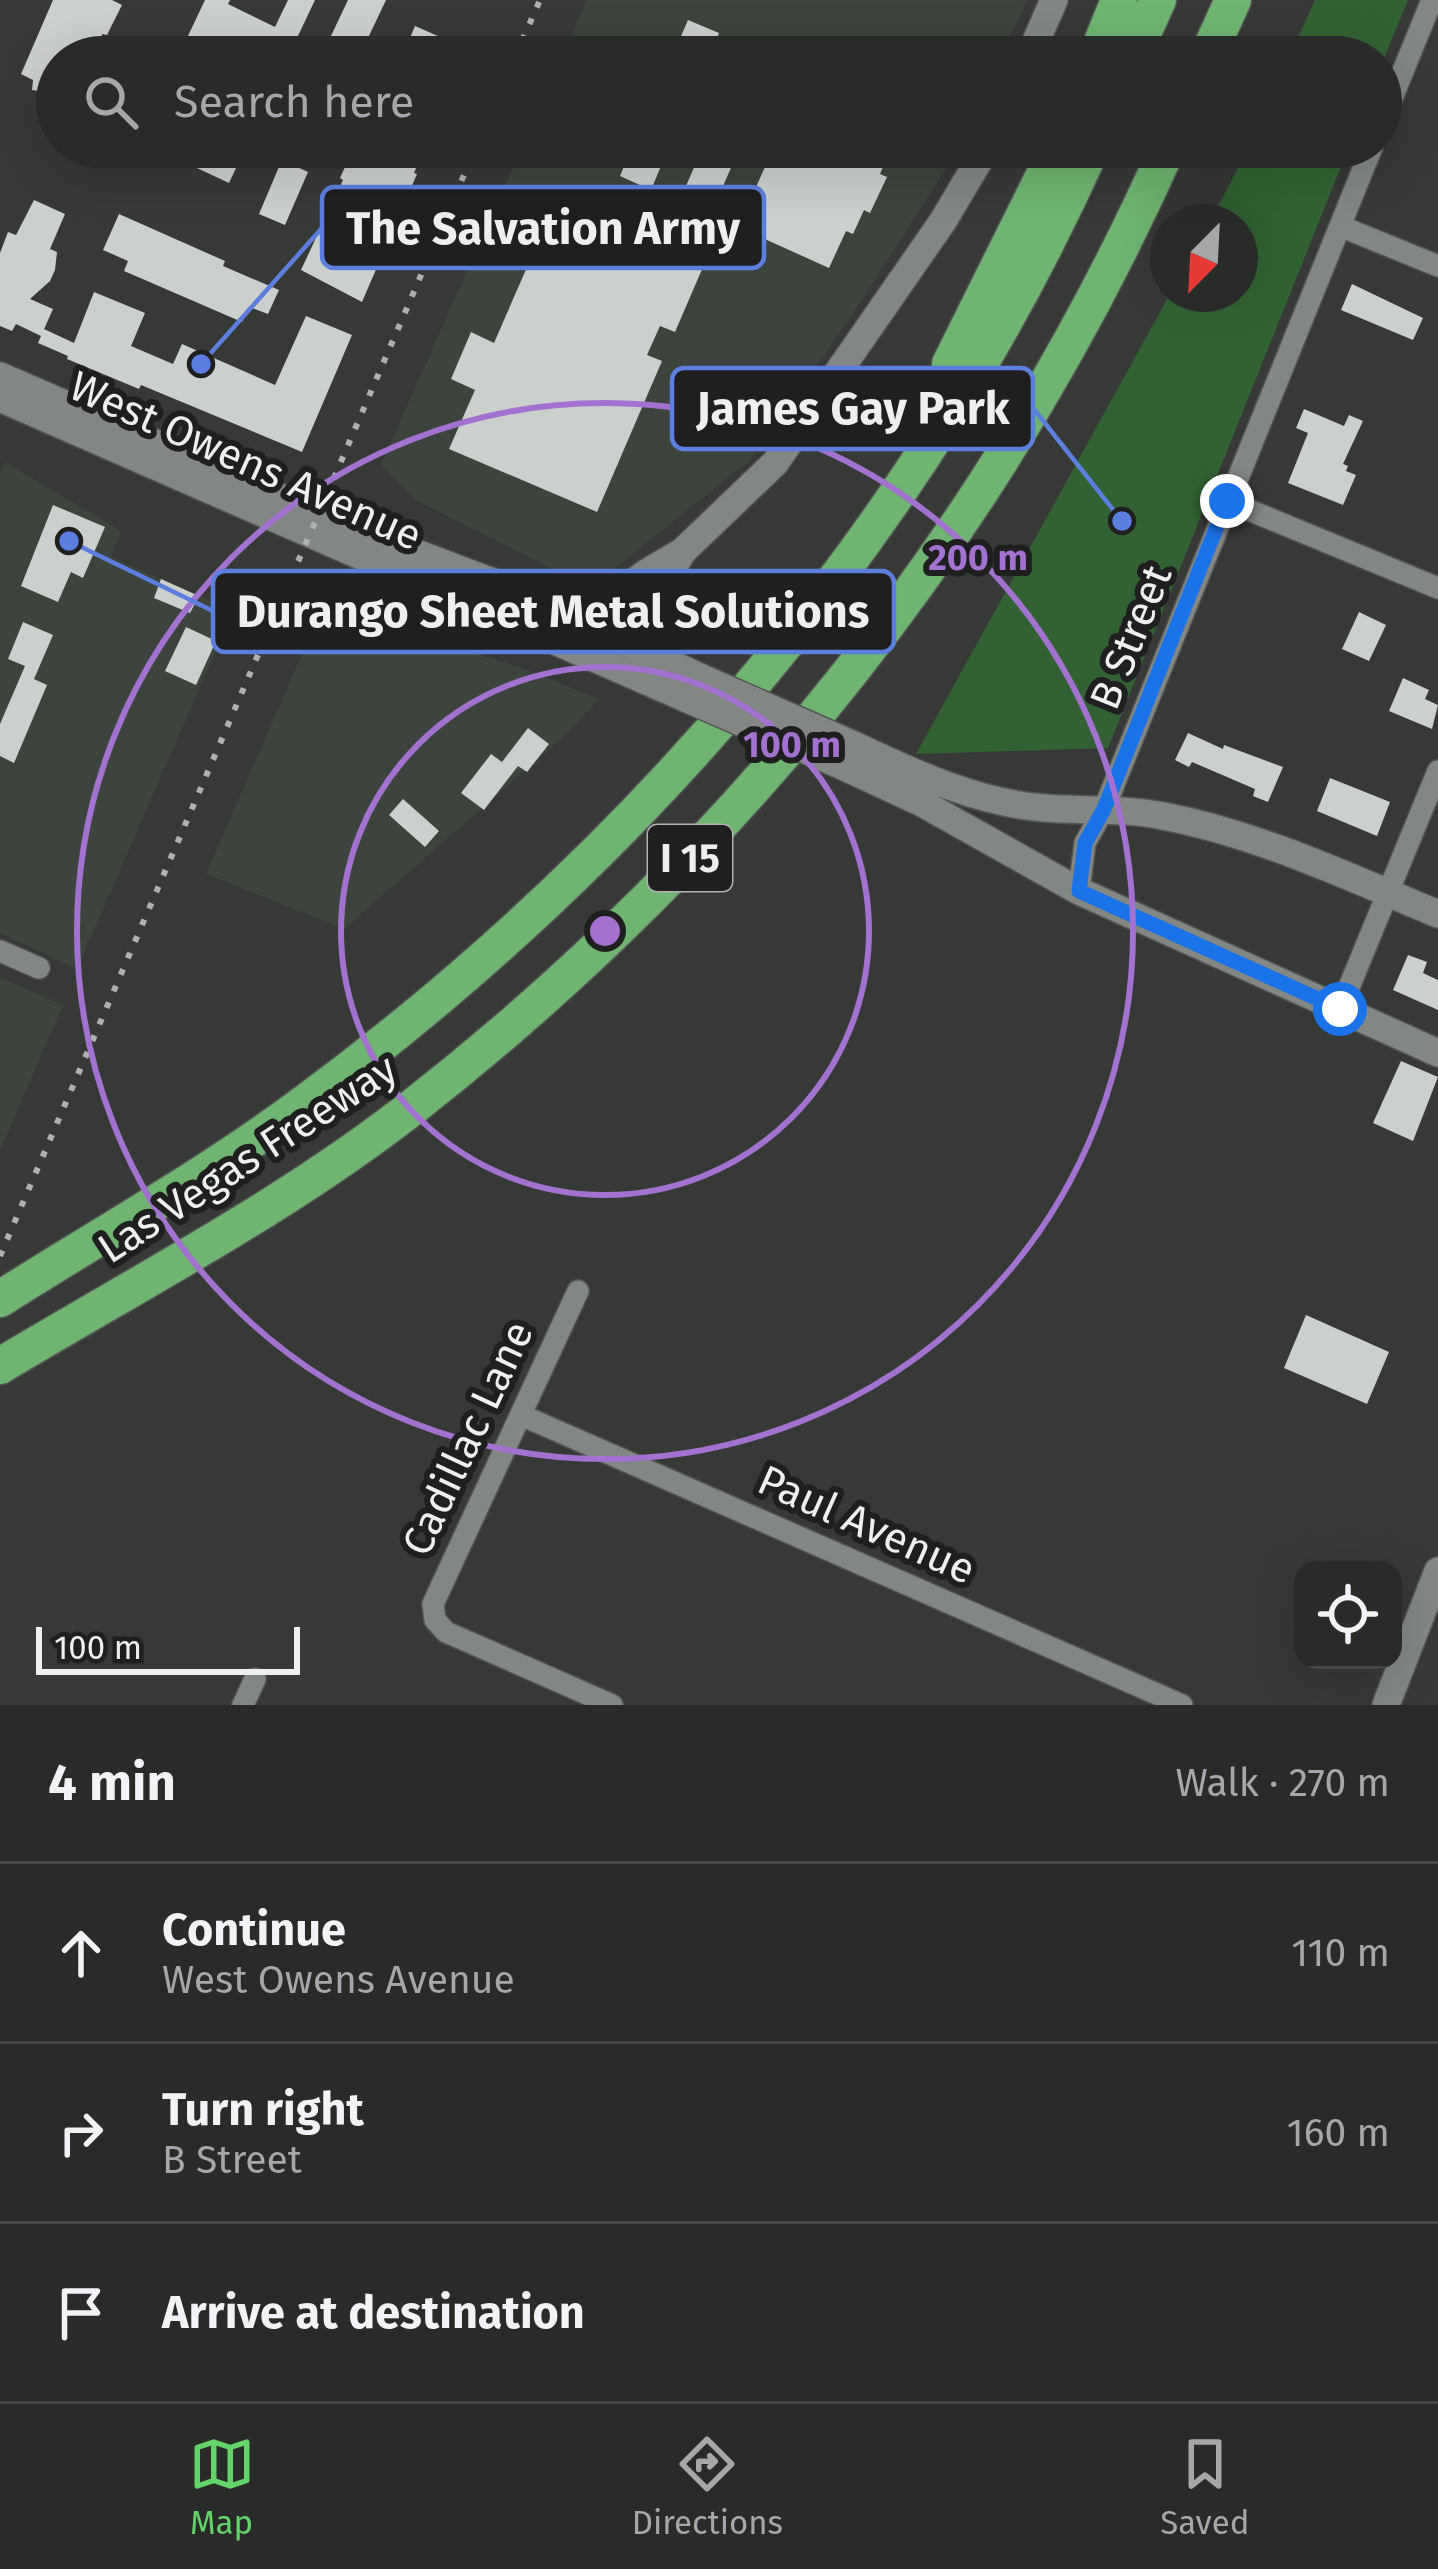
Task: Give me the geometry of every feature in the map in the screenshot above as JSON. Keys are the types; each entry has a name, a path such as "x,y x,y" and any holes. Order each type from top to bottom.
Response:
{"highway":[{"path":"1104,36 1118,0"},
{"path":"1142,36 1158,0"},
{"path":"1217,36 1233,0"},
{"path":"753,682 945,374 1048,168"},
{"name":"Las Vegas Freeway","path":"0,1299 219,1162 367,1055 527,919 693,752 858,548 950,411 1012,305 1081,168"},
{"name":"Las Vegas Freeway","path":"0,1366 330,1167 412,1108 577,967 732,815 827,704 950,538 1062,358 1157,168"}],"main road":[{"path":"1038,36 1054,0"},
{"path":"569,646 583,620 682,553 775,463 944,220 974,168"},
{"name":"West Owens Avenue","path":"0,376 355,530 583,620 667,664 693,688"},
{"name":"West Owens Avenue","path":"0,398 569,646 693,688 846,754 964,791 1041,808 1160,815 1239,835 1438,914"},
{"path":"667,664 649,631 652,610 682,553"},
{"name":"West Owens Avenue","path":"846,754 922,803 1079,891 1438,1053"},
{"path":"1386,1705 1431,1611 1438,1571"}],"street":[{"path":"1402,74 1432,0"},
{"name":"B Street","path":"1079,891 1085,843 1104,809 1363,168"},
{"path":"1340,226 1438,266"},
{"path":"1227,501 1438,587"},
{"path":"1340,1009 1438,771"},
{"path":"0,951 39,968"},
{"name":"Cadillac Lane","path":"578,1291 434,1604 435,1620 446,1632 612,1705"},
{"name":"Paul Avenue","path":"521,1415 1139,1696 1182,1705"},
{"path":"243,1705 255,1679"}],"shaded area":[{"path":"587,0 1027,0 1011,36 571,36"},
{"path":"513,168 947,168 853,314 749,461 613,570 576,581 416,500 381,465"},
{"path":"5,462 121,531 111,557 233,611 77,969 0,933 0,473"},
{"path":"323,606 519,667 599,699 567,734 344,929 206,874"},
{"path":"0,977 63,1005 0,1151"}],"green space":[{"path":"1315,0 1408,0 1393,36 1299,36"},
{"path":"1238,168 1341,168 1108,748 916,754 1160,312 1258,312 1258,204 1219,204"}],"building":[{"path":"53,0 112,0 122,5 107,35 37,36"},
{"path":"205,0 230,0 228,4 275,27 288,0 315,0 298,36 188,36"},
{"path":"348,0 386,0 369,36 331,36"},
{"path":"688,20 719,33 718,36 681,36"},
{"path":"415,26 438,36 411,36"},
{"path":"36,39 36,91 32,90 33,80 21,74"},
{"path":"197,168 236,168 229,183"},
{"path":"278,168 308,172 285,225 259,214"},
{"path":"345,168 416,168 362,302 301,270"},
{"path":"623,168 660,168 651,190 620,176"},
{"path":"694,168 731,168 710,216 679,202"},
{"path":"765,168 882,168 880,174 887,177 870,213 864,210 853,234 846,231 829,268 738,227"},
{"path":"558,196 706,260 675,332 660,326 647,355 662,361 597,512 449,449 475,390 451,379 471,332 494,343"},
{"path":"34,200 65,214 50,249 57,252 55,270 30,299 53,309 41,336 16,324 12,331 0,326 0,253 8,232 16,235"},
{"path":"119,214 279,290 268,314 249,307 242,322 124,271 128,261 103,250"},
{"path":"1352,284 1423,318 1413,340 1341,310"},
{"path":"94,292 145,313 131,346 173,364 182,344 275,385 306,316 352,335 302,452 141,385 139,389 38,343 44,329 74,343"},
{"path":"1304,409 1344,426 1349,415 1363,421 1343,464 1356,475 1343,505 1288,483 1308,433 1296,428"},
{"path":"53,505 105,527 83,578 71,572 58,602 21,586"},
{"path":"161,579 199,596 190,613 154,598"},
{"path":"1359,612 1386,625 1369,661 1342,649"},
{"path":"23,622 53,635 34,679 47,685 14,763 0,756 0,724 25,666 8,659"},
{"path":"186,627 216,641 196,685 165,671"},
{"path":"1403,678 1429,690 1425,699 1438,705 1432,729 1389,711"},
{"path":"528,728 549,744 527,772 518,766 484,810 461,793 491,754 502,762"},
{"path":"1188,733 1283,767 1268,802 1253,796 1255,789 1192,762 1189,767 1175,760"},
{"path":"1330,778 1390,802 1377,836 1317,811"},
{"path":"403,799 439,831 425,847 389,815"},
{"path":"1408,955 1427,962 1423,973 1438,980 1438,1010 1393,990"},
{"path":"1401,1061 1438,1077 1413,1141 1373,1123"},
{"path":"1306,1315 1389,1352 1367,1404 1284,1368"}],"railway":[{"path":"524,36 540,0"},
{"path":"0,1256 467,168"}],"place":[{"name":"The Salvation Army","path":"201,364"},
{"name":"James Gay Park","path":"1122,521"},
{"name":"Durango Sheet Metal Solutions","path":"69,541"}],"route":[{"path":"1227,501 1104,809 1085,843 1079,891 1340,1009"}]}
